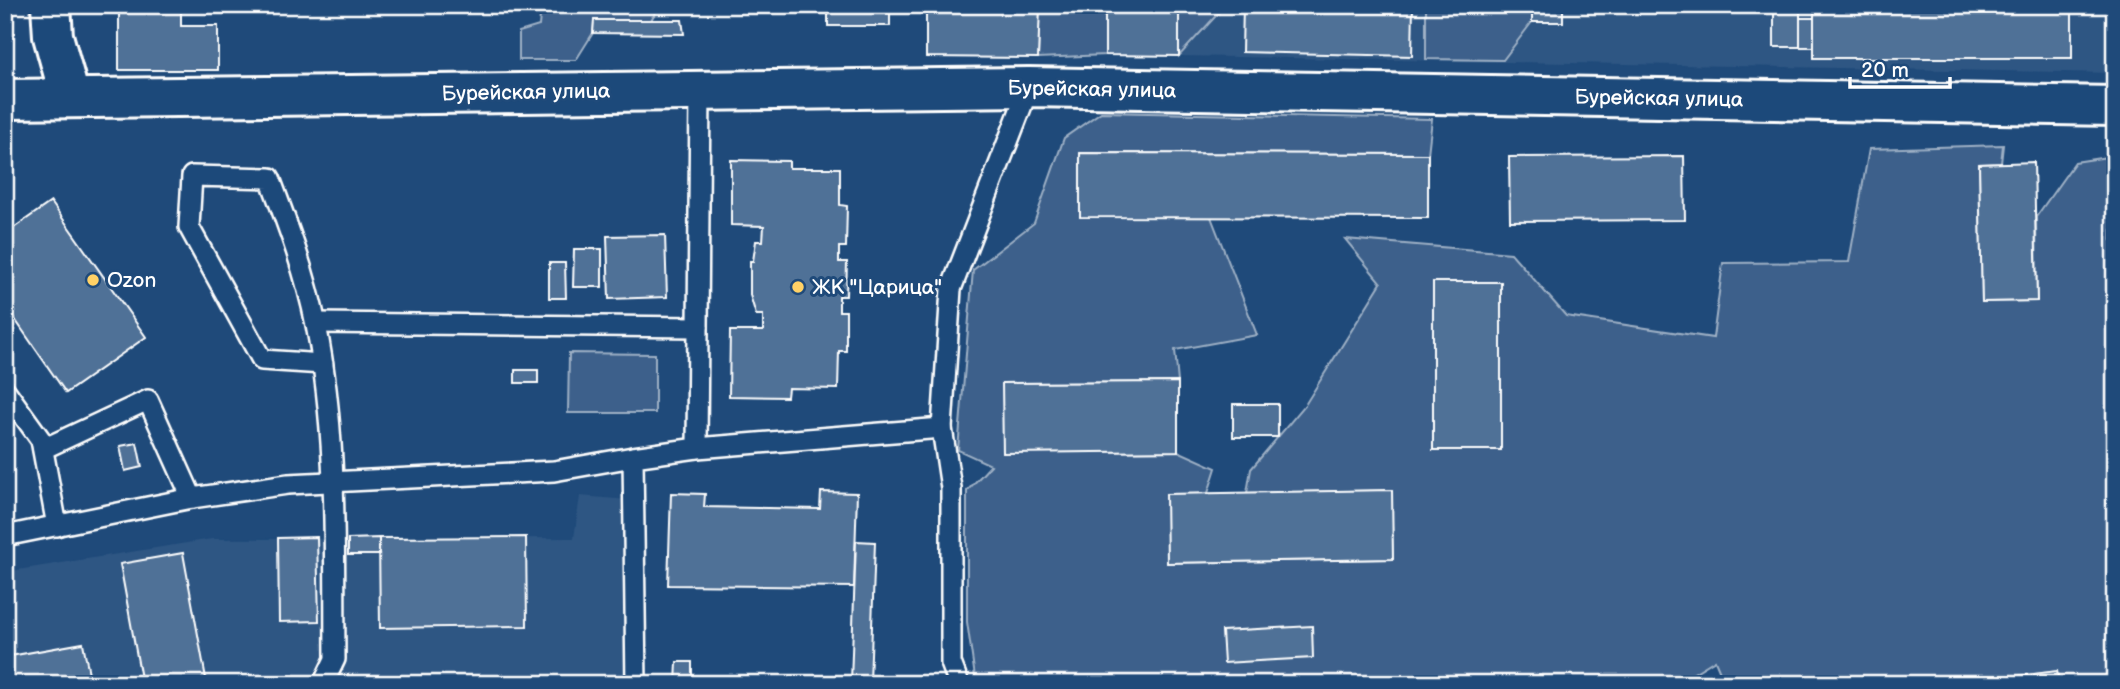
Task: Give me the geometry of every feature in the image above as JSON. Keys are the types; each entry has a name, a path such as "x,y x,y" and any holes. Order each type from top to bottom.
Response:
{"street":[{"path":"51,5 52,36 70,97"},
{"name":"Бурейская улица","path":"5,99 1029,87 2115,106"}],"lane":[{"path":"949,684 951,488 942,428 951,289 1029,87"},
{"path":"697,449 700,90"},
{"path":"323,364 262,360 189,227 192,176 270,178 303,270 323,364 333,480 335,659 323,684"},
{"path":"316,323 698,327"},
{"path":"5,390 41,440 57,526"},
{"path":"43,449 148,400 192,498"},
{"path":"5,536 192,498 333,480 554,471 697,449 942,428"},
{"path":"633,457 636,684"},
{"path":"951,663 959,684"}],"shaded area":[{"path":"541,5 660,5 651,20 594,20 593,33 576,60 519,60 519,32 539,26"},
{"path":"926,5 2115,5 2115,73 1179,56 926,57"},
{"path":"1040,5 1105,5 1105,55 1038,58"},
{"path":"1179,5 1226,5 1179,56"},
{"path":"1426,5 1532,5 1532,22 1503,60 1426,59"},
{"path":"1101,112 1432,119 1428,154 1080,153 1080,217 1211,217 1257,335 1175,350 1178,382 1003,383 1003,452 1178,451 1216,468 1208,493 1168,563 1393,559 1391,490 1247,493 1251,469 1305,405 1381,283 1345,239 1511,253 1566,316 1713,338 1723,263 1849,262 1869,149 2003,145 2001,163 1979,164 1982,302 2037,301 2036,217 2075,162 2114,156 2115,684 2059,684 2057,671 1979,681 1979,684 1725,684 1715,660 1676,684 976,684 967,622 967,491 991,465 958,450 973,270 1034,223 1064,138"},
{"path":"569,353 655,354 655,413 568,413"},
{"path":"580,496 629,500 630,684 5,684 5,572 212,539 574,538"}],"building":[{"path":"119,5 181,5 181,26 218,26 218,70 119,70"},
{"path":"828,5 890,5 890,26 828,26"},
{"path":"926,5 1040,5 1038,58 926,57"},
{"path":"1105,5 1179,5 1179,56 1105,55"},
{"path":"1243,5 1413,5 1412,56 1242,52"},
{"path":"1532,5 1563,5 1563,22 1532,22"},
{"path":"1774,5 1800,5 1800,47 1774,47"},
{"path":"1814,5 2072,5 2072,58 1814,58"},
{"path":"1800,18 1814,18 1814,47 1800,47"},
{"path":"594,20 682,20 684,34 593,33"},
{"path":"1080,153 1428,154 1428,218 1080,217"},
{"path":"1684,156 1685,220 1510,221 1509,157"},
{"path":"2114,156 2115,247 2112,247"},
{"name":"ЖК \"Царица\"","path":"731,160 789,161 789,168 840,168 840,205 847,206 846,247 839,247 839,262 847,262 846,296 839,296 839,311 846,311 846,351 839,351 838,389 788,388 787,397 729,396 730,331 763,331 763,315 756,315 750,295 750,261 753,261 756,241 763,241 764,226 731,225"},
{"path":"2034,162 2037,301 1982,302 1979,164"},
{"path":"51,202 146,337 66,393 5,305 5,234"},
{"path":"665,235 667,297 609,299 607,236"},
{"path":"574,249 602,249 602,287 573,287"},
{"path":"549,263 565,263 566,298 549,298"},
{"path":"1433,282 1501,282 1501,450 1433,450"},
{"path":"515,370 538,370 538,383 515,383"},
{"path":"1178,382 1178,451 1003,453 1002,383"},
{"path":"1233,404 1278,404 1278,437 1233,437"},
{"path":"137,443 142,467 125,471 120,446"},
{"path":"1392,490 1393,559 1167,563 1166,494"},
{"path":"821,492 857,493 854,587 668,585 671,493 705,494 704,507 820,509"},
{"path":"317,537 319,621 279,622 278,538"},
{"path":"526,537 527,626 380,628 379,538"},
{"path":"379,538 379,555 348,555 348,539"},
{"path":"856,541 875,542 870,683 851,682"},
{"path":"183,553 207,684 142,684 120,564"},
{"path":"1312,626 1313,658 1224,663 1222,631"},
{"path":"5,627 10,656 83,643 91,684 5,684"},
{"path":"677,662 692,662 692,679 870,683 676,684"},
{"path":"2057,671 2059,684 1979,684 1979,681"}],"place":[{"name":"Ozon","path":"93,280"},
{"name":"ЖК \"Царица\"","path":"798,287"}]}
